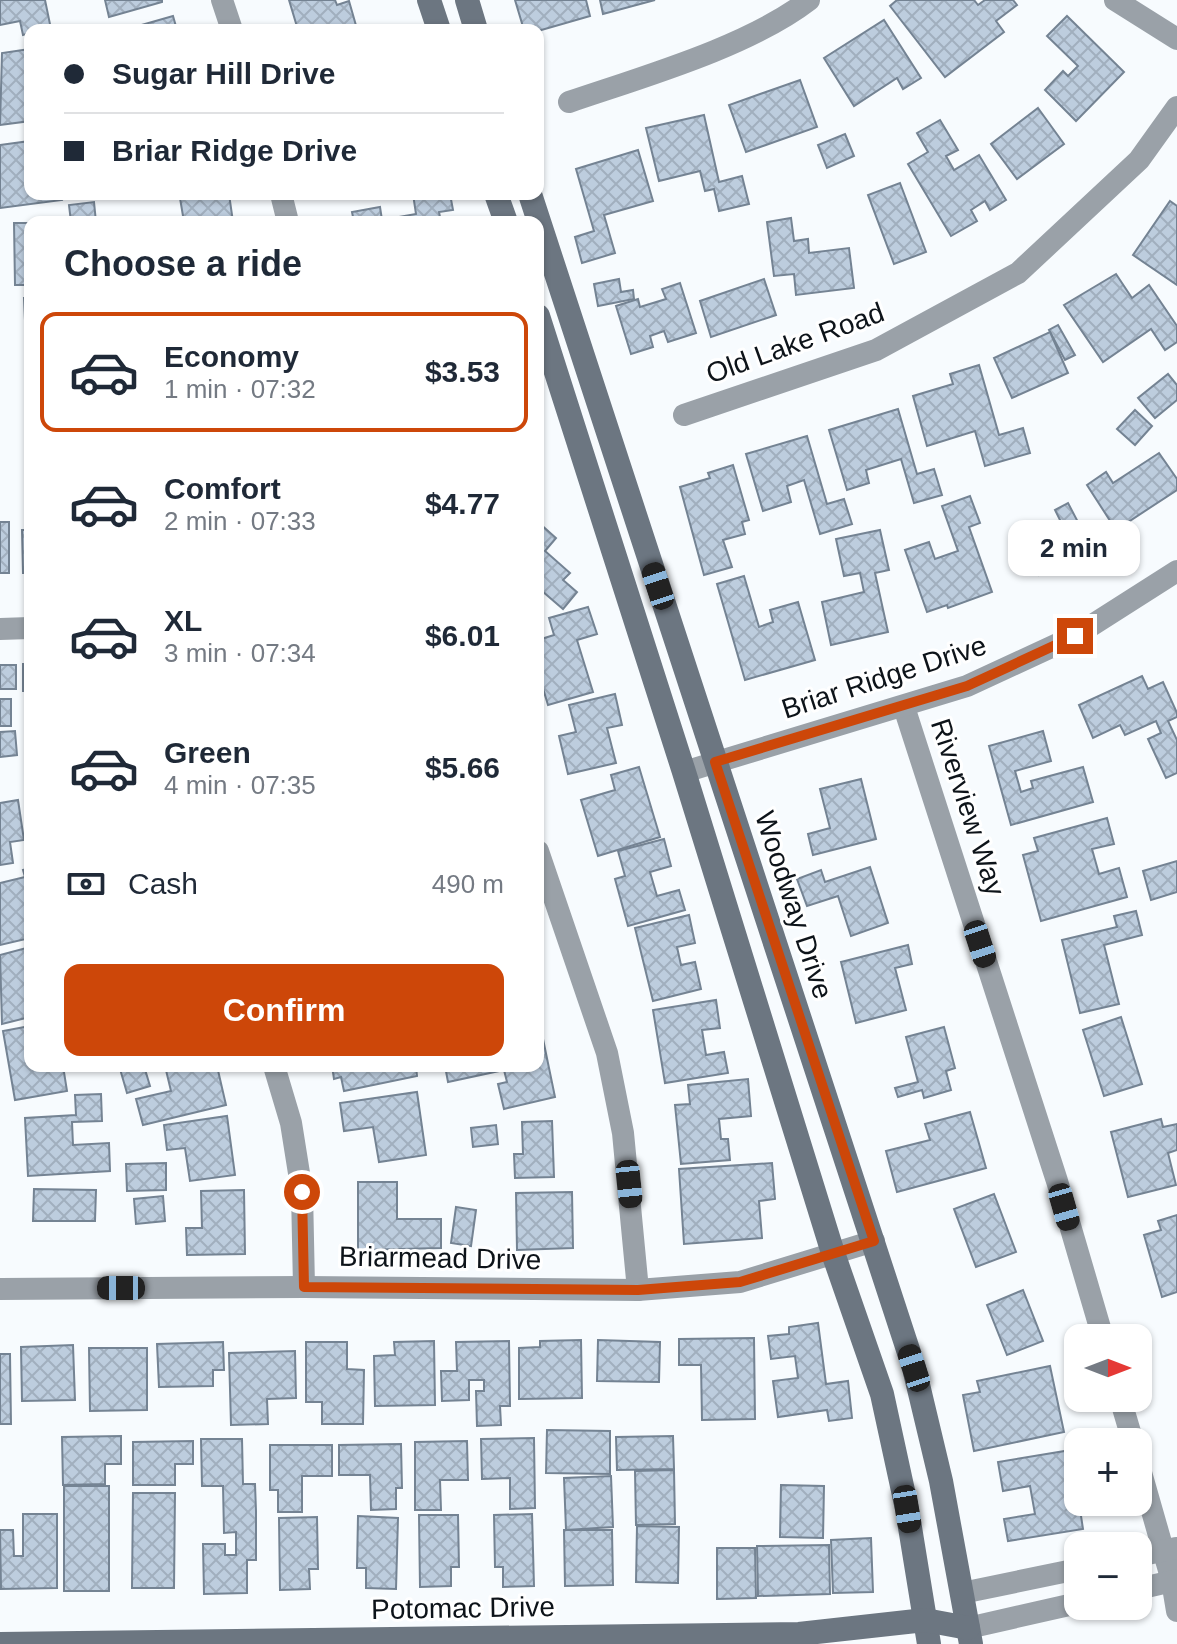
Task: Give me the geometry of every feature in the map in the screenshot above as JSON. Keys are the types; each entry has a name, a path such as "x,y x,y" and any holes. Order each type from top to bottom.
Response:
{"main road":[{"path":"429,0 437,24"},
{"path":"467,0 474,24"},
{"name":"Woodway Drive","path":"544,265 548,285 715,762 914,1368 941,1481 970,1636"},
{"path":"544,335 833,1253 882,1394 907,1509 927,1632"},
{"name":"Potomac Drive","path":"927,1632 962,1593"},
{"name":"Potomac Drive","path":"0,1644 484,1642 927,1632 970,1636"}],"street":[{"path":"222,0 230,24"},
{"path":"569,102 733,42 809,0"},
{"path":"1115,0 1177,39"},
{"name":"Old Lake Road","path":"684,415 876,350 1018,273 1139,160 1177,107"},
{"name":"Briar Ridge Drive","path":"684,772 967,686 1075,636 1177,571"},
{"path":"0,629 24,628"},
{"name":"Riverview Way","path":"904,707 1057,1181 1099,1324"},
{"path":"544,869 607,1053 623,1133 638,1290"},
{"path":"276,1072 291,1123 302,1192 304,1287"},
{"name":"Briarmead Drive","path":"0,1289 304,1287 638,1290 740,1282 874,1241"},
{"path":"1152,1500 1170,1549 1177,1611"},
{"name":"Potomac Drive","path":"962,1593 1064,1572"},
{"path":"1152,1586 1174,1581"},
{"name":"Potomac Drive","path":"970,1636 1064,1607"}],"building":[{"path":"0,0 45,0 50,24 24,24 23,35 20,21 0,25"},
{"path":"105,0 162,0 162,2 109,17"},
{"path":"289,0 335,0 337,5 349,1 356,24 296,24"},
{"path":"515,0 586,0 590,16 544,29 544,24 522,24"},
{"path":"600,0 655,0 603,14"},
{"path":"897,0 974,0 978,5 985,0 1013,0 1017,5 996,21 1004,32 945,77 890,6"},
{"path":"173,16 175,24 145,24"},
{"path":"1067,16 1124,72 1076,121 1045,90 1063,71 1068,76 1078,66 1047,36"},
{"path":"884,20 921,78 903,89 897,78 854,106 824,58"},
{"path":"24,50 24,122 0,125 2,53"},
{"path":"800,80 817,127 746,152 729,105"},
{"path":"1038,108 1064,144 1017,179 991,144"},
{"path":"704,115 719,182 742,176 749,204 719,211 714,189 705,191 700,171 659,181 646,128"},
{"path":"940,120 958,150 946,156 954,170 979,155 1006,200 990,210 985,201 971,210 977,221 951,236 908,164 928,152 917,133"},
{"path":"845,134 854,156 827,168 818,145"},
{"path":"24,142 24,200 62,200 0,208 0,145"},
{"path":"638,150 653,201 604,215 615,253 582,263 575,237 594,231 576,169"},
{"path":"900,183 926,252 894,264 868,195"},
{"path":"180,200 230,200 232,216 183,216"},
{"path":"414,200 451,200 453,210 439,212 440,216 405,216 416,214"},
{"path":"1170,201 1177,206 1177,285 1133,255"},
{"path":"94,202 95,216 70,216 69,205"},
{"path":"380,207 381,216 353,216 352,212"},
{"path":"791,218 794,241 808,239 809,253 849,248 854,288 796,295 794,274 774,276 767,222"},
{"path":"14,223 24,223 24,285 15,285"},
{"path":"1116,274 1132,298 1149,285 1177,326 1177,342 1165,350 1151,329 1103,362 1064,305"},
{"path":"619,279 621,292 633,290 634,299 598,306 594,284"},
{"path":"764,279 776,315 711,337 700,301"},
{"path":"680,283 696,333 668,342 664,331 650,336 653,347 631,354 616,306 638,299 640,307 666,299 662,289"},
{"path":"1058,325 1075,355 1065,360 1049,330"},
{"path":"1050,332 1068,373 1012,398 994,358"},
{"path":"979,365 999,435 1023,428 1030,453 985,466 975,431 927,446 913,396 953,384 950,374"},
{"path":"1168,374 1177,385 1177,400 1155,418 1138,398"},
{"path":"898,409 917,474 934,469 942,495 914,503 901,459 866,470 869,483 847,490 829,430"},
{"path":"1135,410 1152,426 1135,445 1117,429"},
{"path":"807,436 827,504 844,499 852,524 820,534 804,480 787,486 791,502 763,511 746,454"},
{"path":"1159,453 1177,479 1177,490 1116,530 1087,485 1106,472 1113,483"},
{"path":"733,465 749,520 742,522 745,534 723,540 732,567 704,575 680,487 710,478 708,473"},
{"path":"970,496 980,523 969,527 992,592 927,612 905,550 929,542 935,559 958,551 942,506"},
{"path":"1068,503 1091,547 1039,575 1023,545 1062,524 1055,510"},
{"path":"0,522 9,522 9,573 0,573"},
{"path":"544,527 556,538 545,551 570,573 563,580 577,592 563,609 544,593"},
{"path":"22,530 24,530 24,573"},
{"path":"880,530 889,570 875,573 888,632 831,645 822,602 864,592 860,573 844,576 836,539"},
{"path":"744,576 759,627 773,622 770,610 798,602 815,660 745,680 717,584"},
{"path":"588,607 597,634 577,640 593,692 548,705 544,692 544,638 554,635 549,618"},
{"path":"0,665 16,665 16,689 0,689"},
{"path":"1142,676 1148,689 1163,682 1177,713 1177,717 1168,721 1177,740 1177,773 1166,778 1148,739 1161,733 1156,721 1125,735 1120,725 1093,738 1079,705"},
{"path":"615,694 622,725 607,728 616,763 568,774 559,736 576,732 569,705"},
{"path":"0,699 11,699 11,726 0,726"},
{"path":"15,731 17,755 0,757 0,732"},
{"path":"1043,731 1051,761 1015,771 1021,792 1033,788 1031,781 1083,767 1093,802 1011,825 989,746"},
{"path":"639,767 660,837 598,856 581,800 615,790 611,775"},
{"path":"861,779 876,839 813,855 808,834 830,828 820,789"},
{"path":"18,800 24,840 10,842 13,863 0,865 0,803"},
{"path":"1107,818 1114,844 1092,849 1099,874 1119,868 1127,897 1041,921 1023,855 1038,851 1034,838"},
{"path":"664,839 671,866 650,872 657,896 679,890 685,910 628,926 615,879 625,876 618,851"},
{"path":"1177,861 1177,892 1151,900 1143,871"},
{"path":"870,867 888,923 851,936 838,896 807,906 797,879 821,870 825,882"},
{"path":"24,877 24,939 0,945 0,883"},
{"path":"1136,911 1142,935 1104,945 1119,1004 1080,1013 1062,940 1117,927 1114,916"},
{"path":"689,915 695,943 677,947 681,965 695,962 701,989 653,1001 635,928"},
{"path":"908,945 912,964 895,968 906,1010 856,1023 841,962"},
{"path":"24,949 24,1018 2,1024 0,955"},
{"path":"716,1000 720,1028 702,1030 706,1055 724,1052 728,1073 665,1083 653,1010"},
{"path":"1121,1017 1142,1084 1104,1096 1083,1030"},
{"path":"24,1027 24,1072 64,1072 67,1091 15,1100 3,1031"},
{"path":"944,1027 955,1068 946,1071 951,1090 924,1098 922,1090 898,1097 895,1088 918,1082 906,1037"},
{"path":"544,1044 555,1097 504,1109 498,1084 507,1082 504,1072 544,1072"},
{"path":"121,1072 146,1072 150,1086 127,1093"},
{"path":"166,1072 218,1072 226,1105 143,1125 136,1099 171,1091"},
{"path":"333,1072 417,1072 417,1076 344,1091 341,1077 334,1079"},
{"path":"446,1072 495,1072 448,1082"},
{"path":"748,1079 751,1116 719,1119 721,1139 728,1139 730,1160 681,1164 675,1105 690,1104 688,1085"},
{"path":"417,1092 426,1155 379,1162 373,1127 344,1131 340,1103"},
{"path":"101,1094 102,1121 72,1122 73,1145 109,1143 110,1171 28,1176 25,1118 76,1115 75,1095"},
{"path":"970,1112 986,1168 897,1192 886,1151 930,1140 925,1124"},
{"path":"227,1116 235,1175 190,1181 185,1148 167,1150 164,1125"},
{"path":"1161,1119 1163,1127 1177,1124 1177,1150 1168,1153 1176,1185 1128,1197 1111,1132"},
{"path":"552,1121 554,1177 515,1178 514,1154 523,1154 522,1122"},
{"path":"496,1125 498,1144 473,1147 471,1128"},
{"path":"166,1163 166,1190 127,1191 126,1164"},
{"path":"772,1163 775,1199 759,1201 762,1238 684,1244 679,1169"},
{"path":"358,1182 397,1182 397,1219 441,1219 441,1248 358,1250"},
{"path":"34,1189 96,1190 95,1221 33,1221"},
{"path":"244,1190 245,1254 187,1255 186,1228 202,1228 201,1191"},
{"path":"572,1192 573,1248 517,1250 516,1193"},
{"path":"994,1194 1016,1252 976,1267 954,1209"},
{"path":"163,1196 165,1221 136,1224 134,1199"},
{"path":"456,1207 476,1210 471,1246 451,1243"},
{"path":"1177,1215 1177,1292 1162,1297 1144,1235 1161,1230 1158,1221"},
{"path":"1023,1290 1043,1341 1007,1355 987,1305"},
{"path":"818,1323 826,1384 848,1381 852,1418 829,1421 827,1410 778,1417 773,1381 798,1378 795,1356 771,1359 768,1336 789,1334 789,1327"},
{"path":"754,1338 755,1419 702,1420 701,1365 679,1365 679,1339"},
{"path":"581,1340 582,1398 519,1399 519,1348 540,1347 540,1341"},
{"path":"598,1340 660,1342 659,1382 597,1381"},
{"path":"434,1341 435,1405 375,1406 374,1356 395,1355 394,1342"},
{"path":"509,1341 510,1406 500,1406 501,1425 477,1426 476,1391 484,1391 484,1380 469,1380 469,1400 442,1401 441,1371 457,1371 456,1342"},
{"path":"223,1342 224,1370 213,1370 213,1386 159,1387 157,1344"},
{"path":"306,1342 347,1342 347,1369 364,1370 363,1424 322,1424 322,1402 306,1402"},
{"path":"73,1345 75,1400 22,1401 21,1347"},
{"path":"89,1348 147,1348 147,1410 90,1411"},
{"path":"295,1351 296,1398 267,1399 268,1424 231,1425 229,1353"},
{"path":"0,1354 10,1354 11,1424 0,1424"},
{"path":"1050,1366 1064,1432 974,1451 963,1395 980,1392 977,1381"},
{"path":"547,1430 610,1431 610,1474 546,1473"},
{"path":"121,1436 121,1464 105,1464 105,1484 63,1485 62,1437"},
{"path":"673,1436 674,1469 617,1470 616,1437"},
{"path":"534,1438 535,1508 510,1509 510,1478 482,1479 481,1439"},
{"path":"201,1439 242,1439 243,1484 255,1484 256,1511 256,1560 247,1560 247,1593 204,1594 203,1544 225,1544 225,1555 236,1555 236,1532 224,1533 223,1486 202,1486"},
{"path":"193,1441 193,1464 175,1464 175,1485 133,1485 133,1442"},
{"path":"467,1441 468,1480 440,1480 441,1510 415,1510 415,1442"},
{"path":"401,1444 402,1488 396,1488 396,1509 371,1510 370,1475 339,1475 339,1445"},
{"path":"270,1445 332,1445 332,1476 302,1476 302,1512 278,1512 278,1490 270,1490"},
{"path":"1064,1451 1064,1516 1081,1516 1083,1529 1008,1541 1004,1519 1035,1514 1030,1486 1003,1491 998,1462"},
{"path":"674,1470 675,1524 636,1525 635,1471"},
{"path":"611,1476 613,1527 566,1530 564,1478"},
{"path":"781,1485 824,1486 823,1538 780,1537"},
{"path":"64,1486 109,1486 109,1591 64,1591"},
{"path":"133,1493 175,1493 174,1588 132,1588"},
{"path":"23,1514 57,1514 57,1588 1,1589 0,1530 13,1530 14,1556 23,1556"},
{"path":"532,1514 534,1586 503,1587 503,1567 495,1567 494,1515"},
{"path":"419,1515 458,1515 459,1567 451,1567 451,1586 420,1587"},
{"path":"358,1516 398,1518 396,1589 366,1588 366,1568 357,1568"},
{"path":"317,1517 318,1569 309,1569 310,1589 280,1590 279,1518"},
{"path":"637,1526 679,1527 678,1583 636,1582"},
{"path":"564,1530 612,1530 613,1585 565,1586"},
{"path":"871,1538 873,1592 833,1593 831,1540"},
{"path":"829,1545 830,1594 758,1596 757,1546"},
{"path":"717,1548 755,1548 756,1598 717,1599"}],"route":[{"path":"302,1192 304,1287 638,1290 740,1282 874,1241 715,762 967,686 1075,636"}]}
